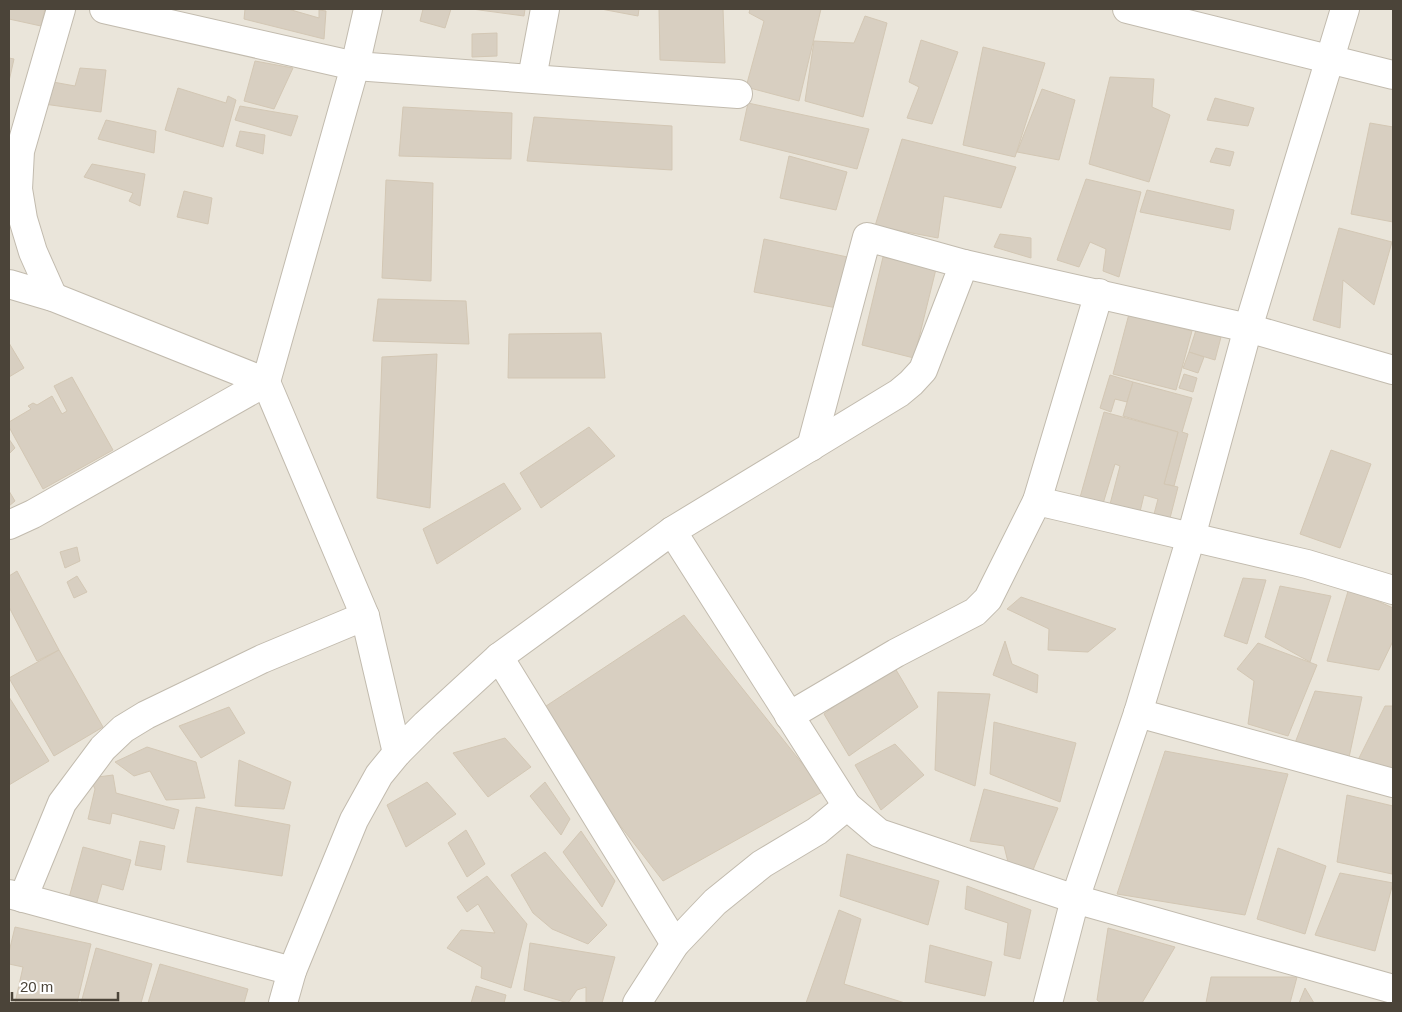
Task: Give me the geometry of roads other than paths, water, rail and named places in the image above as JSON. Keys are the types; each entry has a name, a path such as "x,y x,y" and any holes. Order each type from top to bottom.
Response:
{"street":[{"path":"54,297 32,252 23,219 18,190 20,151 61,9"},
{"path":"104,9 355,66 738,94"},
{"path":"368,9 355,66 266,382 365,616 397,753"},
{"path":"532,78 544,9"},
{"path":"1128,9 1332,58 1393,75"},
{"path":"1048,1003 1075,900 1138,713 1191,537 1248,328 1332,58 1345,9"},
{"path":"811,447 867,237 964,264 1248,328 1393,370"},
{"path":"283,1003 292,971 354,820 379,775 397,753 499,657 672,531 911,384 923,370 964,264"},
{"path":"9,284 54,297 266,382"},
{"path":"789,716 896,654 975,612 988,599 1037,501 1099,293"},
{"path":"9,525 33,514 266,382"},
{"path":"1037,501 1307,564 1393,590"},
{"path":"672,531 847,806 879,833 1075,900 1393,989"},
{"path":"292,971 16,896 62,803 103,748 123,729 146,715 262,659 365,616"},
{"path":"499,657 675,944"},
{"path":"1138,713 1393,783"},
{"path":"637,1003 675,944 715,902 756,869 817,831 847,806"}]}
